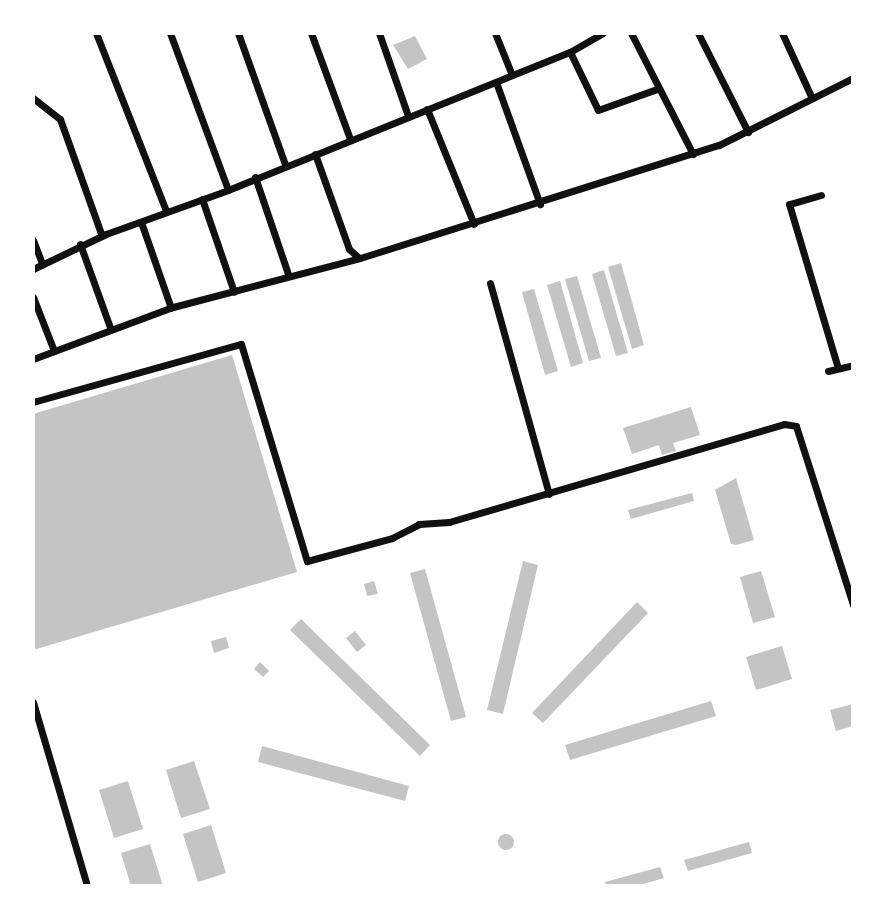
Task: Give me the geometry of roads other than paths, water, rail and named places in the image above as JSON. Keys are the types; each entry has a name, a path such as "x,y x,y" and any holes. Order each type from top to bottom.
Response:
{"street":[{"path":"96,33 166,211"},
{"path":"170,33 228,190"},
{"path":"238,33 285,164"},
{"path":"311,33 350,139"},
{"path":"379,33 408,116"},
{"path":"495,33 512,75"},
{"path":"33,269 80,244 228,190 285,164 496,82 570,52 592,36 603,33"},
{"path":"631,33 657,89 693,154"},
{"path":"698,33 748,132"},
{"path":"782,33 811,96"},
{"path":"570,52 598,110 657,89"},
{"path":"33,359 172,308 288,274 360,258 540,204 693,154 748,132 811,96 853,78"},
{"path":"496,82 540,204"},
{"path":"33,97 60,119 102,236"},
{"path":"427,109 474,224"},
{"path":"315,154 349,249 360,258"},
{"path":"255,177 288,274"},
{"path":"821,195 789,204 838,368"},
{"path":"202,199 234,292"},
{"path":"141,222 172,308"},
{"path":"33,240 42,264"},
{"path":"80,244 111,330"},
{"path":"490,283 549,494"},
{"path":"33,297 54,351"},
{"path":"33,401 241,344 307,561 392,538 419,524 449,522 784,424 796,426 853,605"},
{"path":"828,371 853,365"},
{"path":"33,702 87,886"}]}
